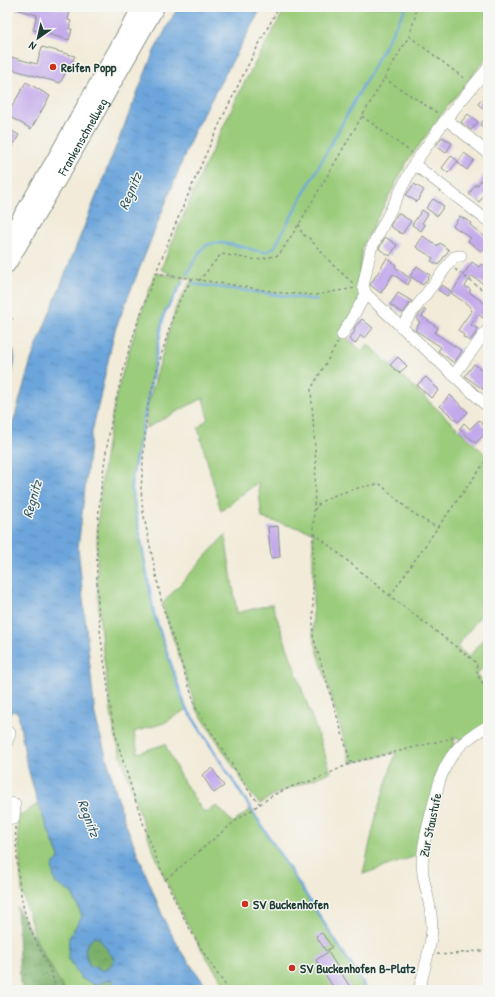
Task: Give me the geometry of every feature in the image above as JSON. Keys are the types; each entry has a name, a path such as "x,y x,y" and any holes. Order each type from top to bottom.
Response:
{"highway":[{"name":"Frankenschnellweg","path":"7,241 141,7"},
{"name":"Frankenschnellweg","path":"7,265 64,169 156,7"}],"street":[{"path":"488,68 446,118 416,161 371,249 363,286 366,294 488,407"},
{"path":"446,118 488,153"},
{"path":"416,161 488,221"},
{"path":"401,327 454,257 461,256"},
{"path":"342,335 366,294"},
{"path":"454,374 488,329"},
{"name":"Zur Staustufe","path":"419,990 432,928 431,905 423,874 422,854 441,775 451,757 465,740 488,726"},
{"path":"7,803 15,804 14,819"}],"path":[{"path":"229,990 189,929 165,880 138,809 114,730 98,602 98,527 101,489 110,427 127,357 155,274 200,168 234,94 279,7"},
{"path":"199,280 221,254 257,260 279,255 299,224 409,36 415,17 415,7"},
{"path":"409,36 473,86"},
{"path":"384,78 446,118"},
{"path":"362,116 416,161"},
{"path":"155,274 283,293 315,295 358,287 333,265 309,238 302,234 299,224"},
{"path":"449,264 488,294"},
{"path":"192,279 176,307 160,358 147,408 141,489 143,512 162,604 196,708 250,794 260,804"},
{"path":"7,316 13,319"},
{"path":"342,335 311,389 316,464 313,532 313,636 351,763"},
{"path":"390,596 488,458"},
{"path":"314,511 322,501 332,496 372,484 380,484 420,519 438,527"},
{"path":"313,532 390,596 476,663 476,674 488,688"},
{"path":"165,880 246,813 273,795 293,786 317,779 351,763 452,738 465,740"},
{"path":"14,819 21,901 30,927 54,977 56,990"},
{"path":"427,953 446,955 480,950 488,951"}],"green space":[{"path":"286,7 488,7 488,56 440,116 407,162 363,245 358,287 366,294 342,334 362,351 368,344 486,455 488,467 488,605 457,647 469,657 488,633 488,664 476,674 488,688 488,726 465,740 452,738 455,743 422,854 363,874 377,812 396,752 351,763 313,636 313,532 262,518 258,482 221,511 198,428 208,418 203,398 146,428 147,408 176,307 192,279 180,277 183,281 164,314 131,484 154,614 187,709 164,723 134,732 138,753 165,744 180,776 204,813 217,806 233,823 251,809 368,990 229,990 198,943 172,894 161,869 132,791 113,724 104,663 99,613 97,539 101,489 111,421 128,354 155,273 177,277 161,269 202,172 242,87"},
{"path":"225,535 237,613 272,604 331,772 273,795 260,804 251,794 196,708 162,604"},
{"path":"38,804 82,916 69,938 81,978 94,985 93,990 64,990 37,942 22,892 17,817"},
{"path":"17,907 64,990 24,990 20,983"},
{"path":"94,937 99,938 114,959 112,964 104,971 89,965 87,960 85,952 86,947"},
{"path":"111,979 117,990 93,990 94,985"}],"water":[{"name":"Regnitz","path":"178,7 262,7 195,129 115,330 91,437 78,548 95,716 123,817 165,922 182,953 209,990 117,990 111,979 94,985 81,978 68,958 69,938 82,916 72,893 55,883 52,867 59,857 38,804 26,761 18,713 14,711 9,713 7,721 7,444 31,360 154,51","holes":["94,937 99,938 114,959 112,964 104,971 89,965 85,953 86,947 90,940"]},
{"path":"7,343 14,352 15,358 7,388"}],"building":[{"path":"16,7 58,7 70,11 68,20 71,21 69,29 72,29 69,40 33,30 37,15 16,9"},
{"name":"Reifen Popp","path":"42,47 75,56 60,83 7,68 7,56 37,64"},
{"path":"26,82 50,96 31,129 7,115"},
{"path":"488,92 488,113 478,104"},
{"path":"468,114 478,122 471,130 461,122"},
{"path":"488,114 488,131 480,125"},
{"path":"7,128 19,135 7,156"},
{"path":"442,137 452,143 446,153 436,146"},
{"path":"464,153 474,160 467,170 458,163"},
{"path":"451,156 458,161 448,173 442,168"},
{"path":"488,169 488,196 485,194 479,202 469,194 476,184 477,186"},
{"path":"414,184 424,190 417,202 406,195"},
{"path":"433,199 444,206 437,216 426,208"},
{"path":"422,210 428,214 422,223 425,225 421,231 412,225"},
{"path":"398,213 411,221 402,234 390,226"},
{"path":"460,216 471,223 470,225 488,239 488,245 482,252 468,241 471,238 453,226"},
{"path":"423,236 437,246 440,243 449,250 438,265 431,261 433,258 416,247"},
{"path":"385,237 397,245 390,256 379,249"},
{"path":"387,258 396,265 395,267 411,279 408,285 393,274 381,293 370,285"},
{"path":"472,262 479,267 482,264 488,268 485,271 488,273 488,287 472,276 465,286 471,290 469,292 488,306 488,311 483,318 478,314 471,325 478,329 470,341 463,337 464,335 458,330 472,310 470,308 471,307 451,293"},
{"path":"417,266 430,275 423,285 410,276"},
{"path":"442,285 451,291 447,296 438,290"},
{"path":"398,293 412,301 403,313 390,305"},
{"path":"424,309 426,311 422,316 438,328 435,333 462,351 454,363 438,351 441,347 415,330 420,322 416,319"},
{"path":"362,319 373,328 365,338 361,335 355,344 349,339 355,331 355,327"},
{"path":"398,357 407,366 399,373 390,365"},
{"path":"474,364 488,374 488,393 465,376"},
{"path":"426,377 439,390 431,398 417,385"},
{"path":"450,395 468,412 458,422 440,406"},
{"path":"479,420 488,431 476,443 459,429 464,423 470,429"},
{"path":"278,526 280,557 271,558 268,527"},
{"path":"212,768 224,786 214,793 202,775"},
{"path":"322,933 332,947 326,951 316,936"},
{"path":"328,952 352,990 335,990 316,960"}],"waterway":[{"path":"187,274 197,256 204,247 209,244 224,243 262,252 274,248 406,7"},
{"path":"183,281 164,314 131,484 154,614 185,706 367,990"},
{"path":"193,284 317,300"}],"place":[{"name":"Reifen Popp","path":"53,67"},
{"name":"SV Buckenhofen","path":"245,904"},
{"name":"SV Buckenhofen B-Platz","path":"292,968"}]}
